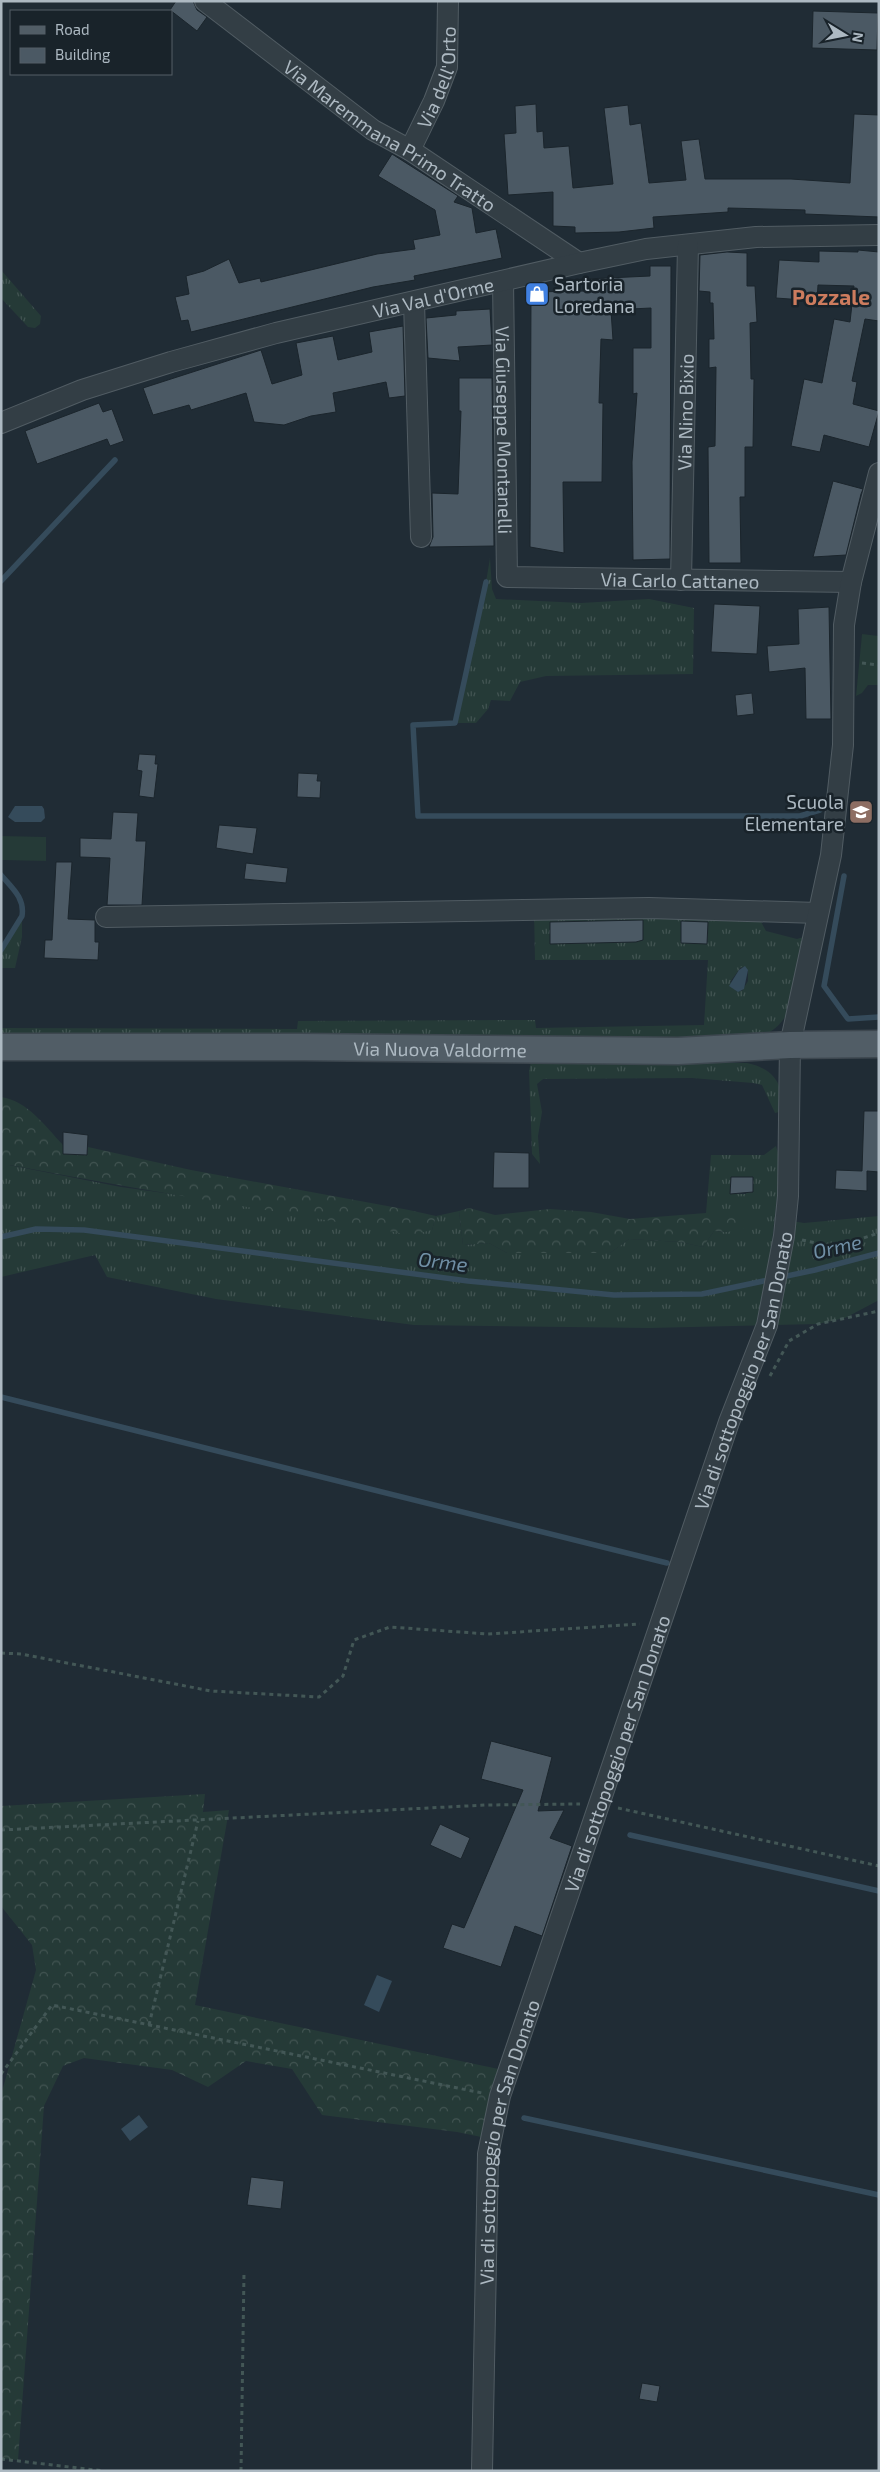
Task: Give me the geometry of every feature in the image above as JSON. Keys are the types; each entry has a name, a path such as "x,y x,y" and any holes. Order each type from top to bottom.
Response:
{"main road":[{"name":"Via Nuova Valdorme","path":"1,1047 303,1047 678,1051 790,1045 879,1044"}],"street":[{"name":"Via Maremmana Primo Tratto","path":"205,1 374,130 410,150 579,263"},
{"name":"Via dell'Orto","path":"410,150 434,101 447,67 448,1"},
{"name":"Via Val d'Orme","path":"1,423 82,390 171,362 276,333 579,263 646,249 756,237 879,235"},
{"name":"Via Nino Bixio","path":"681,580 688,244"},
{"name":"Via Giuseppe Montanelli","path":"503,282 507,578"},
{"path":"414,302 421,537"},
{"path":"790,1045 831,854 841,772 844,719 844,625 851,582 879,473"},
{"name":"Via Carlo Cattaneo","path":"507,578 851,582"},
{"path":"106,917 649,908 818,913"},
{"name":"Via di sottopoggio per San Donato","path":"482,2471 488,2154 500,2096 729,1422 767,1325 784,1236 788,1196 790,1045"}],"path":[{"path":"784,1236 835,1247 879,1233"},
{"path":"765,1384 789,1341 818,1324 879,1311"},
{"path":"1,1653 22,1654 211,1691 319,1696 343,1676 354,1640 390,1627 488,1634 661,1623"},
{"path":"1,1830 486,1805 599,1804 879,1866"},
{"path":"149,2025 198,1821"},
{"path":"1,2074 52,2005 500,2096"},
{"path":"240,2471 244,2272"},
{"path":"1,2459 104,2471"}],"green space":[{"path":"1,270 41,316 40,324 35,328 28,327 1,298"},
{"path":"490,558 492,589 496,599 581,603 649,599 694,608 693,674 546,676 520,682 510,701 491,700 488,709 476,723 455,723"},
{"path":"862,634 879,636 879,685 868,685 862,693 856,696"},
{"path":"1,836 46,837 46,861 1,860"},
{"path":"534,910 755,911 766,931 797,939 813,934 793,1003 778,1026 768,1033 753,1039 704,1051 1,1047 1,1028 297,1029 298,1021 535,1020 536,1028 704,1025 708,960 535,960","holes":["741,967 748,970 748,981 742,991 730,982"]},
{"path":"22,916 22,937 15,968 1,968 1,950"},
{"path":"531,1062 747,1063 764,1069 775,1079 783,1101 783,1111 775,1113 762,1085 753,1083 692,1078 543,1079 537,1084 542,1112 538,1136 540,1164 532,1154 529,1071"},
{"path":"1,1097 11,1099 35,1115 63,1145 64,1154 87,1155 88,1147 191,1170 409,1210 436,1216 432,1230 411,1235 110,1184 10,1165 1,1170"},
{"path":"776,1146 781,1163 772,1241 784,1236 785,1220 804,1223 879,1216 879,1300 845,1318 818,1324 649,1328 414,1325 216,1299 107,1277 95,1255 1,1277 1,1170 9,1165 121,1187 432,1230 436,1216 459,1211 463,1245 489,1243 507,1253 610,1253 629,1239 680,1242 703,1247 714,1231 728,1232 736,1213 706,1213 711,1155 764,1155","holes":["731,1177 753,1177 753,1192 730,1194"]},
{"path":"469,1208 495,1215 550,1209 591,1212 630,1219 706,1213 749,1214 752,1217 746,1228 728,1232 714,1231 703,1247 680,1242 629,1239 610,1253 507,1253 489,1243 463,1245 459,1211"},
{"path":"205,1794 203,1812 229,1810 195,2005 508,2071 491,2139 457,2132 322,2115 292,2069 246,2061 208,2087 172,2070 84,2058 63,2066 44,2106 18,2460 1,2459 1,2095 36,1970 32,1945 1,1906 1,1806"}],"water":[{"path":"15,806 42,806 45,818 41,822 15,822 8,817"},
{"path":"745,966 748,970 744,989 738,992 729,986 739,970"},
{"path":"377,1975 392,1981 379,2012 364,2005"},
{"path":"139,2115 148,2127 130,2141 121,2129"}],"building":[{"path":"176,1 193,1 197,10 207,17 197,31 170,10"},
{"path":"813,11 878,13 877,50 812,48"},
{"path":"536,104 537,132 543,131 544,148 569,146 573,188 613,184 604,108 628,105 630,125 641,123 649,183 686,180 681,141 699,139 705,179 791,179 850,183 854,114 879,115 879,217 805,214 805,210 728,208 728,212 653,217 654,228 619,232 575,233 575,227 553,226 553,192 508,195 504,134 516,133 515,106"},
{"path":"392,154 458,196 454,202 472,208 476,233 496,229 502,258 414,276 415,280 373,287 191,332 188,320 181,321 175,297 189,294 186,276 204,271 229,259 239,283 260,278 261,282 377,254 415,249 413,240 440,235 435,210 378,176"},
{"path":"858,250 879,252 879,321 865,319 852,381 857,382 853,404 879,411 869,447 824,435 820,452 791,446 804,379 822,383 834,319 850,322 854,286 818,285 817,301 776,298 779,260 819,262 819,251 858,252"},
{"path":"727,252 747,253 747,286 755,286 757,322 750,323 751,379 754,379 753,447 745,447 745,497 740,497 741,563 709,563 708,447 715,446 716,367 709,368 709,339 714,339 713,303 710,303 710,292 699,291 700,255"},
{"path":"650,266 671,266 670,559 633,560 632,462 637,393 633,394 633,348 651,348 651,308 611,310 613,340 601,339 599,403 603,403 602,482 563,482 564,553 530,547 531,292 586,291 586,279 650,276"},
{"path":"490,309 492,345 458,347 460,361 428,358 426,318 456,315 456,311"},
{"path":"403,326 405,396 389,398 386,382 333,393 336,412 311,416 284,425 254,422 246,393 191,410 189,405 153,415 143,388 261,350 272,384 302,375 296,343 333,336 338,360 372,352 369,332"},
{"path":"459,378 492,378 494,546 429,547 433,537 432,493 458,494 461,411 459,411"},
{"path":"99,403 103,412 112,409 124,441 110,446 107,439 37,464 25,431"},
{"path":"833,481 863,489 846,555 813,557"},
{"path":"714,604 760,606 757,654 711,652"},
{"path":"829,607 831,719 806,719 805,668 769,672 767,646 799,644 798,609"},
{"path":"752,693 754,714 737,716 735,695"},
{"path":"139,754 156,755 155,764 158,764 154,798 139,796 142,771 137,770"},
{"path":"298,773 318,774 317,781 321,781 320,798 297,797"},
{"path":"113,812 138,813 136,841 146,841 142,905 107,905 110,858 80,857 80,838 111,839"},
{"path":"219,825 257,828 253,854 216,848"},
{"path":"56,862 72,862 68,919 95,920 95,942 99,942 98,960 44,958 45,940 52,940"},
{"path":"246,863 288,868 286,883 244,879"},
{"path":"643,920 643,940 636,942 550,944 550,922"},
{"path":"681,921 708,922 707,944 681,943"},
{"path":"864,1111 879,1111 879,1172 867,1171 867,1191 835,1189 836,1170 862,1171"},
{"path":"63,1132 88,1135 87,1155 63,1154"},
{"path":"494,1152 529,1153 529,1188 493,1188"},
{"path":"731,1177 753,1177 753,1192 730,1194"},
{"path":"491,1741 552,1757 538,1811 564,1810 550,1838 572,1846 542,1936 515,1926 501,1967 443,1948 452,1924 464,1928 523,1790 481,1779"},
{"path":"440,1824 470,1838 461,1859 430,1845"},
{"path":"251,2177 284,2181 281,2209 247,2205"},
{"path":"642,2383 660,2386 657,2402 639,2399"}],"waterway":[{"path":"1,581 115,460"},
{"path":"486,582 455,723 413,725 418,816 800,816 820,810"},
{"path":"1,875 17,894 22,904 22,916 1,950"},
{"path":"844,876 824,986 848,1019 879,1017"},
{"name":"Orme","path":"1,1237 36,1229 84,1230 468,1281 614,1295 702,1294 815,1270 879,1253"},
{"path":"1,1397 667,1563"},
{"path":"630,1835 879,1891"},
{"path":"524,2118 879,2195"}],"place":[{"name":"Sartoria Loredana","path":"537,294"},
{"name":"Scuola Elementare","path":"861,812"}],"district":[{"name":"Pozzale","path":"831,296"}]}
